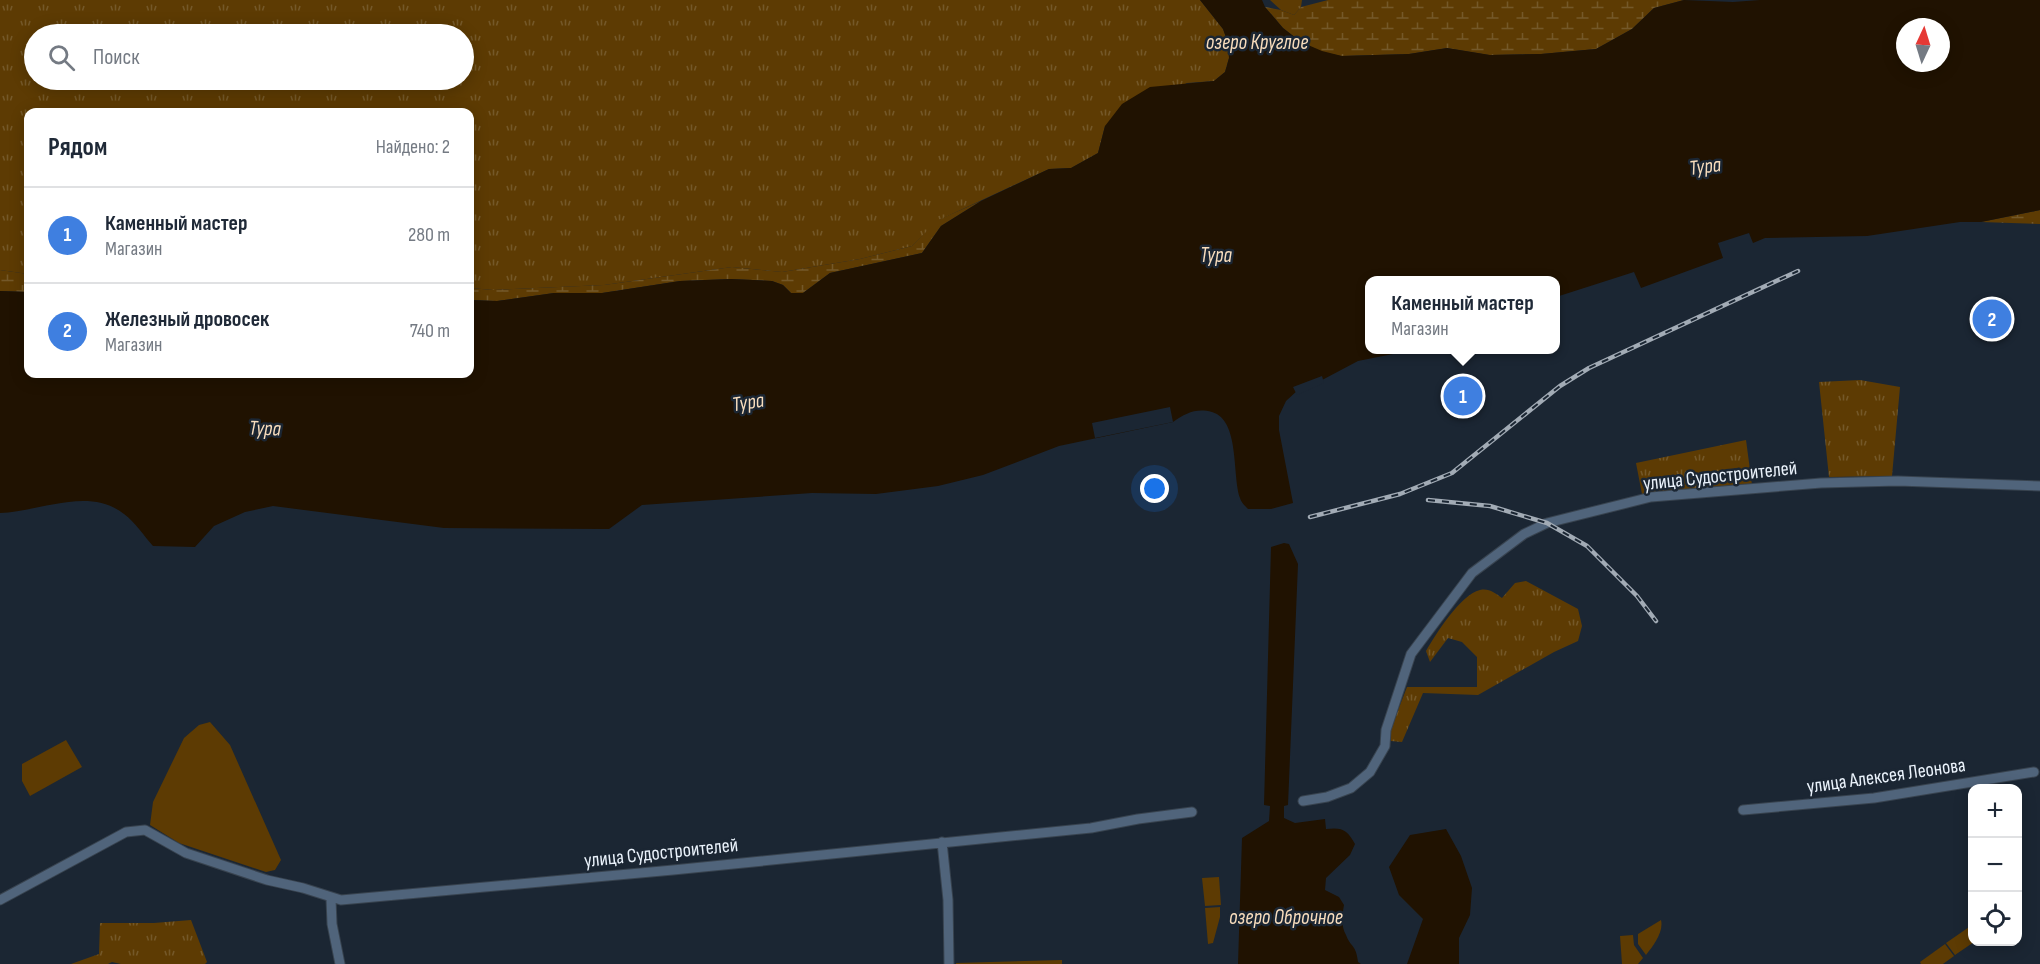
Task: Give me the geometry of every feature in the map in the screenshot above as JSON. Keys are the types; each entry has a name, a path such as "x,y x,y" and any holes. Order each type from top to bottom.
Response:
{"street":[{"name":"улица Судостроителей","path":"1303,801 1327,797 1351,788 1370,772 1384,746 1386,730 1411,654 1472,573 1524,534 1547,523 1651,497 1821,483 1898,481 2040,486"},
{"name":"улица Алексея Леонова","path":"1743,810 1874,798 2034,772"},
{"name":"улица Судостроителей","path":"0,900 126,832 145,830 186,853 267,880 341,900 662,871 1091,828 1192,812"},
{"path":"942,842 948,900 949,964"},
{"path":"332,899 332,924 340,964"}],"green space":[{"path":"0,0 1200,0 1223,29 1228,43 1229,58 1225,72 1214,81 1187,83 1105,126 1098,153 1071,168 1049,169 939,220 912,246 860,259 782,272 732,267 604,285 493,290 474,288 474,108 24,108 24,273 0,270"},
{"path":"1270,0 1302,0 1301,7 1294,15 1281,10"},
{"path":"1328,0 1684,0 1654,8 1632,29 1596,49 1541,54 1489,55 1447,48 1409,54 1341,56 1322,52 1301,42 1283,28 1265,7 1294,15 1301,7"},
{"path":"981,201 941,226 922,253 830,273 803,293 791,293 783,285 772,281 731,279 680,281 602,293 554,293 497,301 474,300 474,288 493,290 604,285 732,267 782,272 860,259 912,246 938,220"},
{"path":"2040,210 2040,224 1981,222"},
{"path":"0,270 24,273 24,292 0,291"},
{"path":"1860,380 1900,387 1892,476 1829,477 1819,382"},
{"path":"1746,440 1752,485 1642,494 1636,463"},
{"path":"1526,581 1578,609 1582,626 1578,641 1478,695 1423,693 1402,742 1391,741 1390,731 1407,687 1477,687 1477,657 1462,642 1448,638 1430,662 1426,651 1457,607 1472,593 1489,590 1502,598 1515,583"},
{"path":"210,722 230,745 281,860 275,870 266,872 179,843 150,825 153,802 184,738 199,725"},
{"path":"66,740 82,767 30,796 22,781 22,764"},
{"path":"1219,877 1221,905 1205,906 1202,878"},
{"path":"1220,907 1220,917 1213,943 1208,944 1205,908"},
{"path":"191,920 207,962 205,964 121,964 112,962 108,964 71,964 99,954 100,923"},
{"path":"1661,920 1659,934 1646,955 1638,944 1638,934"},
{"path":"1968,928 1968,946 1955,955 1946,943"},
{"path":"1633,935 1634,945 1643,958 1638,964 1622,964 1620,936"},
{"path":"1945,944 1954,956 1943,964 1921,964 1920,962"},
{"path":"1062,960 1062,964 956,964 956,963"}],"water":[{"name":"Тура","path":"1200,0 1262,0 1265,7 1283,28 1301,42 1342,56 1409,54 1447,48 1490,55 1541,54 1596,49 1632,29 1654,8 1684,0 1733,2 1760,0 2040,0 2040,210 1981,222 1960,222 1867,236 1765,238 1753,243 1749,233 1718,243 1723,258 1641,288 1634,272 1560,296 1560,276 1365,276 1365,354 1393,354 1358,361 1298,390 1286,401 1279,416 1279,430 1293,503 1271,509 1248,509 1242,502 1238,488 1234,449 1227,426 1221,417 1212,412 1196,411 1173,422 1059,446 983,475 938,486 876,494 812,493 642,505 609,529 444,528 273,506 245,512 214,526 195,547 153,546 124,514 110,506 95,502 80,501 0,513 0,291 24,292 24,378 474,378 474,300 497,301 554,293 602,293 680,281 731,279 772,281 783,285 791,293 803,293 830,273 922,253 941,226 981,201 1049,169 1071,168 1098,153 1105,126 1122,104 1150,87 1214,81 1225,72 1229,58 1228,43 1223,29"},
{"name":"озеро Оброчное","path":"1284,543 1289,544 1298,564 1288,805 1284,806 1284,818 1295,823 1325,819 1326,829 1344,830 1355,844 1350,855 1326,878 1325,890 1339,897 1344,905 1343,928 1361,964 1238,964 1242,838 1269,821 1270,806 1264,805 1271,547"},
{"path":"1446,829 1461,856 1472,888 1470,915 1459,938 1459,964 1407,964 1423,919 1399,895 1389,867 1410,835"}],"pier":[{"path":"1322,376 1324,383 1297,395 1293,387"},
{"path":"1170,407 1173,422 1095,438 1092,423"}],"railway":[{"path":"1310,517 1400,494 1452,473 1560,386 1589,368 1798,271"},
{"path":"1428,500 1490,506 1547,523 1587,546 1637,596 1656,621"}],"place":[{"name":"Железный дровосек","path":"1992,319"},
{"name":"Каменный мастер","path":"1463,396"}],"water label":[{"name":"озеро Круглое","path":"1257,42"}]}
